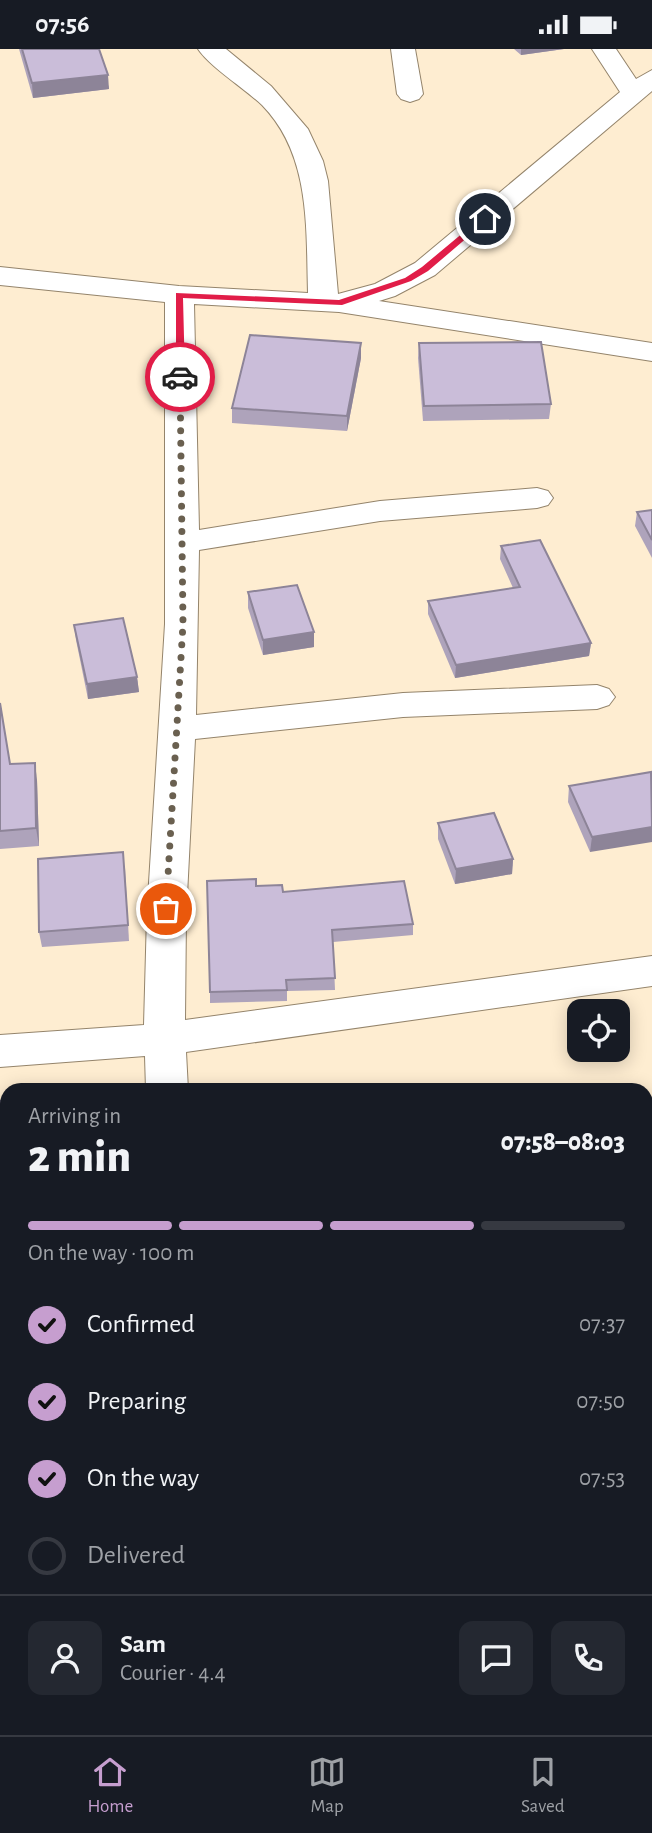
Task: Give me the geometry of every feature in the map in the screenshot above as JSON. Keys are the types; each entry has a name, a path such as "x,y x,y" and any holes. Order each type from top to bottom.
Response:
{"street":[{"path":"210,49 265,94 289,120 303,143 311,167 331,302"},
{"path":"402,49 410,94"},
{"path":"331,302 385,290 425,269 643,85 604,49"},
{"path":"0,276 179,295 331,302 652,352"},
{"path":"167,1083 164,1039 165,935 183,624 179,295"},
{"path":"182,543 380,511 537,498"},
{"path":"177,729 403,705 597,697"},
{"path":"0,1051 164,1039 652,971"}],"building":[{"path":"22,49 99,49 108,75 32,83"},
{"path":"250,335 361,343 347,416 232,408"},
{"path":"541,342 551,404 424,406 419,343"},
{"path":"652,510 652,540 637,512"},
{"path":"540,540 591,643 456,665 428,601 520,587 501,546"},
{"path":"297,585 314,632 263,640 248,592"},
{"path":"123,618 137,677 87,684 74,625"},
{"path":"0,703 10,764 35,763 36,828 0,831"},
{"path":"651,772 652,827 592,837 569,786"},
{"path":"494,813 513,859 456,869 438,823"},
{"path":"123,852 128,925 39,932 38,859"},
{"path":"256,879 256,886 282,885 283,892 404,881 413,924 332,930 335,978 286,980 287,990 210,992 207,881"}],"way so far":[{"path":"166,909 183,624 180,377"}],"route":[{"path":"180,377 179,295 339,303 385,290 408,279 425,269 485,219"}]}
